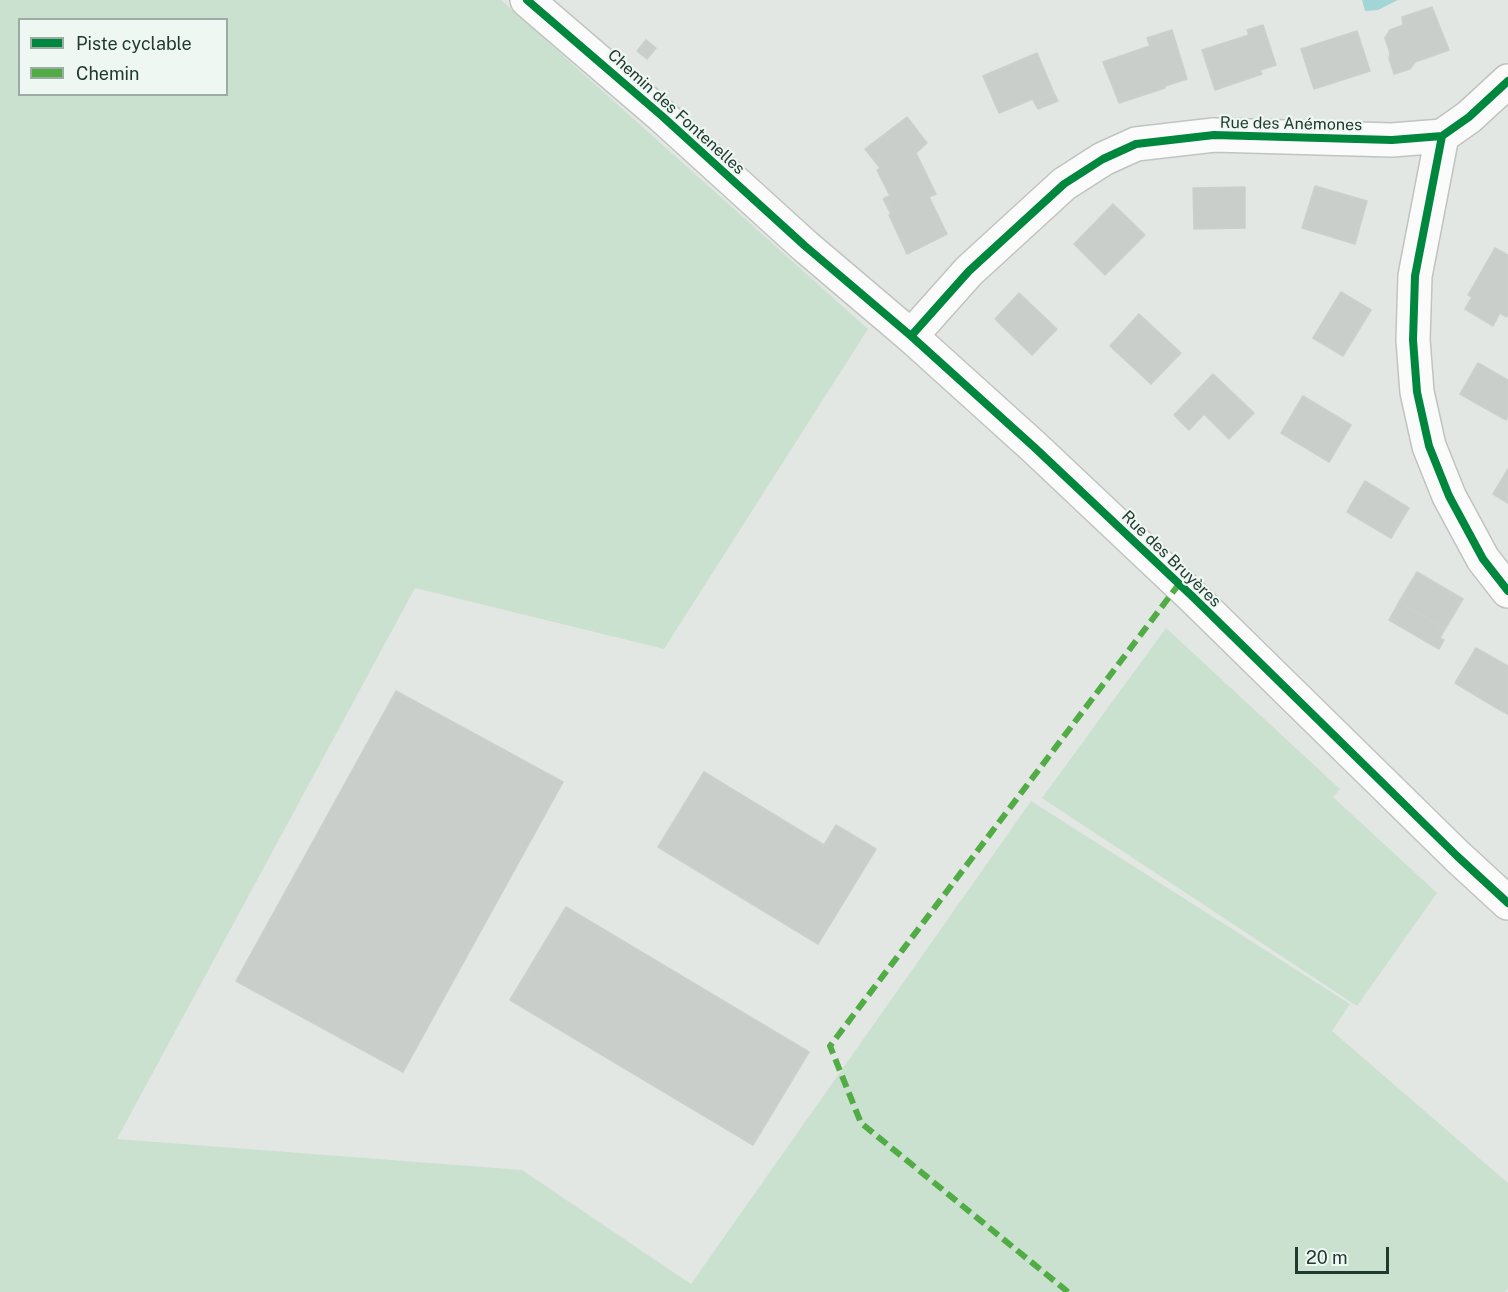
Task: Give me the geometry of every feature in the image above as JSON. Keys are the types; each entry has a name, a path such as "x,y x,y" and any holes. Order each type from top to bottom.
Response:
{"street":[{"name":"Chemin des Fontenelles","path":"527,0 662,116 805,246"},
{"path":"1508,81 1469,117 1442,136 1415,276 1413,340 1417,392 1429,446 1449,496 1483,559 1508,591"},
{"name":"Rue des Anémones","path":"911,336 969,272 1064,184 1103,159 1136,144 1214,135 1392,140 1442,136"},
{"name":"Rue des Bruyères","path":"805,246 911,336 1034,447 1193,597 1457,856 1508,903"}],"green space":[{"path":"0,0 501,0 868,329 664,649 415,588 117,1139 522,1170 691,1284 1031,801 1350,1004 1332,1031 1508,1183 1508,1289 1505,1292 0,1292"},
{"path":"1166,628 1340,789 1333,797 1437,893 1357,1006 1042,798"}],"water":[{"path":"1362,0 1398,0 1378,10 1365,11"}],"building":[{"path":"1432,7 1449,50 1415,62 1410,69 1394,74 1385,38 1390,30 1403,25 1402,17"},
{"path":"1263,25 1276,65 1260,70 1262,74 1215,90 1202,50 1249,35 1247,30"},
{"path":"1172,30 1187,79 1119,103 1103,62 1150,46 1147,38"},
{"path":"1357,31 1370,71 1314,89 1301,49"},
{"path":"646,40 656,48 647,59 637,51"},
{"path":"1037,53 1054,93 999,113 983,76"},
{"path":"1054,93 1058,101 1038,109 1034,102"},
{"path":"907,117 927,143 916,153 936,194 929,197 947,234 907,254 889,215 894,213 886,197 890,196 877,170 880,168 865,149"},
{"path":"1315,186 1367,201 1355,244 1302,228"},
{"path":"1245,187 1245,228 1194,229 1193,188"},
{"path":"886,197 894,213 891,214 883,199"},
{"path":"1113,204 1145,235 1105,275 1074,244"},
{"path":"1495,248 1508,255 1508,314 1506,317 1500,313 1493,326 1465,309 1472,297 1468,295"},
{"path":"1341,292 1371,310 1343,356 1313,338"},
{"path":"1019,293 1057,329 1032,355 995,319"},
{"path":"1139,314 1181,353 1151,384 1110,346"},
{"path":"1478,363 1508,380 1506,420 1460,394"},
{"path":"1213,374 1254,413 1229,439 1204,414 1189,430 1174,415"},
{"path":"1303,396 1351,425 1329,462 1281,433"},
{"path":"1508,469 1508,503 1493,494"},
{"path":"1365,481 1409,508 1391,538 1347,512"},
{"path":"1417,572 1463,599 1445,629 1399,602"},
{"path":"1399,602 1445,629 1440,638 1444,640 1439,649 1389,620"},
{"path":"1476,648 1508,666 1508,696 1500,710 1455,683"},
{"path":"396,691 563,782 403,1072 236,981"},
{"path":"1508,696 1508,714 1500,710"},
{"path":"704,772 824,845 836,825 876,849 818,944 658,847"},
{"path":"566,907 809,1052 753,1145 510,1000"}],"marked path":[{"path":"1068,1292 861,1123 830,1046 1179,584"}],"cycle path":[{"path":"527,0 662,116 805,246 911,336 1034,447 1193,597 1457,856 1508,903"},
{"path":"911,336 969,271 1064,184 1103,159 1136,144 1214,135 1392,140 1442,136 1469,117 1508,81"},
{"path":"1442,136 1415,276 1413,340 1417,392 1429,446 1449,496 1483,559 1508,591"}]}
